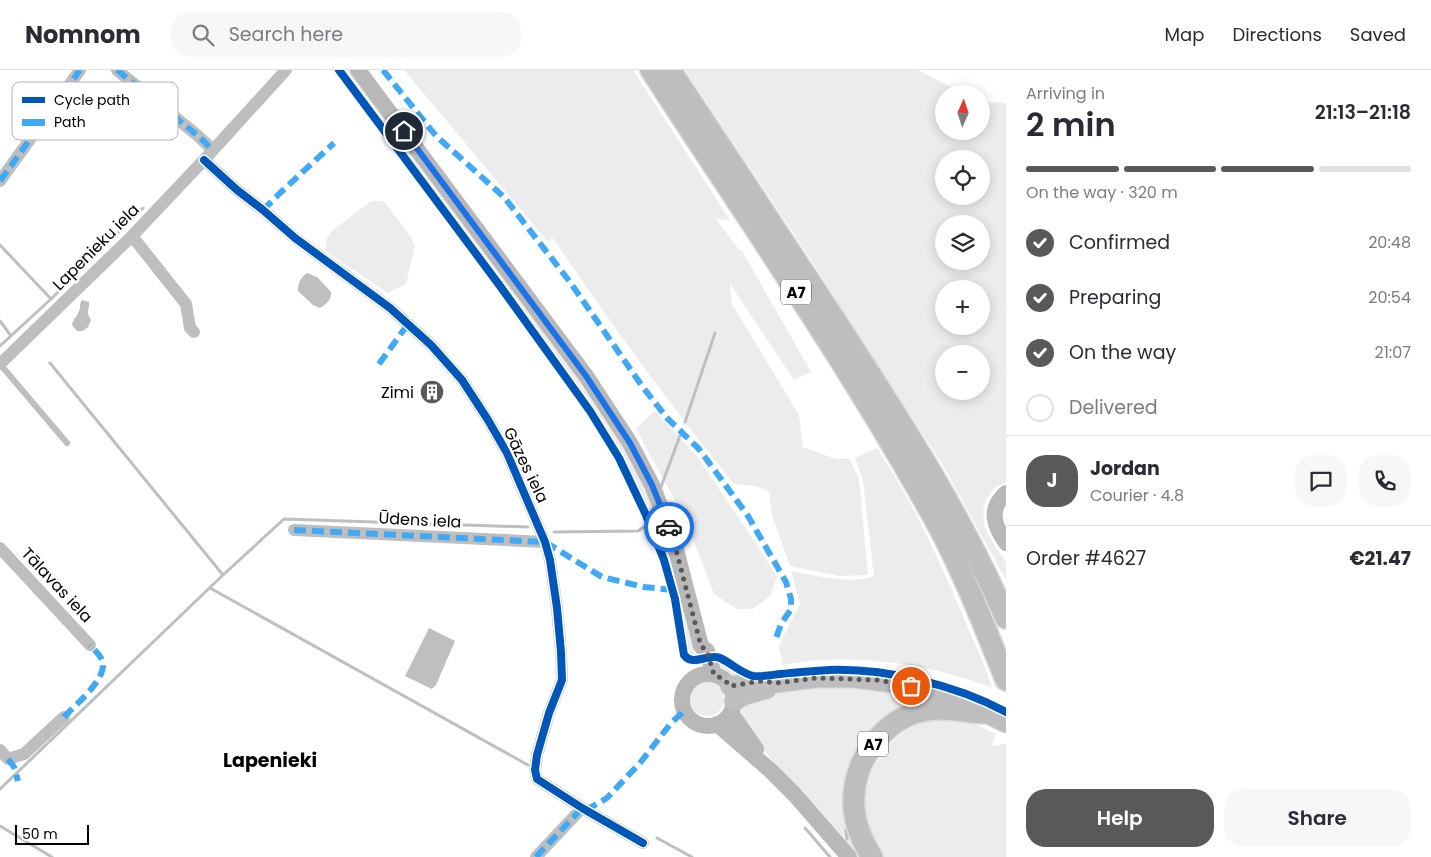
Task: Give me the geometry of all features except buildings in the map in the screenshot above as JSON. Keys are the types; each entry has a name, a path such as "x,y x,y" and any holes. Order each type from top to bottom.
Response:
{"highway":[{"name":"A7","path":"651,70 766,244 865,399 934,518 979,614 1006,680"},
{"name":"A7","path":"670,70 892,407 943,493 980,561 1005,616"},
{"name":"A7","path":"872,857 864,844 858,828 854,812 854,796 858,775 869,750 880,736 906,717 921,711 944,709 997,719"}],"main road":[{"path":"358,70 586,376 630,443 652,485 673,538 701,646 699,653 700,666 696,678"},
{"path":"1006,493 1000,498 994,514 996,526 1006,543"},
{"path":"701,646 707,651 714,675"},
{"path":"770,770 731,700 724,679 707,674 691,681 685,689 683,706 687,715 701,725 710,726 726,719 731,700 762,681 777,683 817,678 852,678 901,684 968,704 997,719"},
{"path":"717,724 770,770 794,794 849,857"}],"street":[{"path":"71,82 80,70"},
{"path":"117,70 132,82"},
{"name":"Lapenieku iela","path":"0,364 132,236 286,70"},
{"path":"178,120 213,150"},
{"path":"0,180 29,140"},
{"name":"Gāzes iela","path":"204,160 295,238 390,308 431,345 462,380 488,420 507,454 545,542 550,560 557,608 562,680 536,755 535,770 537,779 582,808 644,843"},
{"path":"132,236 186,304 190,328 194,332"},
{"name":"Ūdens iela","path":"294,530 545,542"},
{"name":"Tālavas iela","path":"0,548 90,645"},
{"path":"4,754 24,754 64,716"},
{"path":"536,857 582,808"}],"lane":[{"path":"0,364 67,443"}],"shaded area":[{"path":"341,70 351,70 573,372 628,454 656,510 692,628 695,658 690,658 686,654 674,587 646,508 607,436 562,367 428,184"},
{"path":"404,70 633,70 730,220 716,219 740,251 741,249 811,372 794,380 730,284 732,304 799,415 803,447 836,459 850,459 859,480 868,575 839,576 790,566 772,515 769,492 756,486 734,484 641,363 553,238 548,242"},
{"path":"685,70 918,70 947,85 935,85 935,140 990,140 990,102 1006,103 1006,482 994,488 985,501 983,512 985,528 1006,562 1006,580 941,462 804,249"},
{"path":"371,201 384,201 410,236 415,246 406,284 388,293 326,251 326,240 332,231"},
{"path":"307,273 317,277 331,292 330,300 320,308 313,305 298,291 300,281"},
{"path":"82,300 89,302 88,313 91,320 88,327 83,331 77,331 72,325"},
{"path":"655,411 696,455 777,577 770,596 753,609 737,609 714,594 686,520 636,429"},
{"path":"877,448 902,489 936,554 983,662 992,688 950,674 884,662 839,659 783,665 779,648 800,604 791,571 822,577 855,580 874,576 863,480 855,458"},
{"path":"429,628 455,641 436,685 432,689 405,676"},
{"path":"714,660 746,676 731,678 717,669"},
{"path":"707,682 719,687 724,699 719,711 707,716 695,711 690,699 695,687"},
{"path":"825,687 889,691 927,700 863,746 862,857 857,857 776,765 748,731 742,718 741,709 745,702 752,699 784,692"},
{"path":"939,719 969,721 996,734 991,746 1006,744 1006,857 883,857 870,838 865,823 865,793 876,763 884,750 907,730 922,723"}],"waterway":[{"path":"0,346 51,299 143,208"},
{"path":"0,245 51,299"},
{"path":"0,321 11,336"},
{"path":"685,422 715,333"},
{"path":"0,789 223,575 50,363"},
{"path":"661,487 681,433"},
{"path":"223,575 284,519 528,527"},
{"path":"554,532 638,531 644,527"},
{"path":"210,588 528,765"},
{"path":"0,826 52,857"},
{"path":"805,828 830,857"},
{"path":"846,830 847,839"},
{"path":"657,838 692,857"}],"marked path":[{"path":"71,82 80,70"},
{"path":"117,70 132,82"},
{"path":"383,70 436,136 504,197 570,282 642,386 667,418 699,449 748,516 786,582 791,599 791,609 781,624 775,641"},
{"path":"178,120 213,150"},
{"path":"0,181 30,140"},
{"path":"263,210 334,143"},
{"path":"379,364 408,324"},
{"path":"294,530 545,542 602,577 644,587 673,590"},
{"path":"64,717 94,686 102,671 103,664 101,658 90,645"},
{"path":"586,810 607,798 640,763 671,723 685,710"},
{"path":"8,759 14,767 18,781"},
{"path":"536,857 582,808"}],"cycle path":[{"path":"339,70 500,286 590,411 619,458 646,515 664,560 675,599 684,655 692,660 711,657 720,658 744,673 753,676 829,670 851,670 897,675 943,686 986,702 1006,712"},
{"path":"204,160 295,238 390,308 431,345 462,380 488,420 507,453 545,542 550,560 557,608 562,680 549,713 537,755 535,770 537,779 582,808 643,843"}],"way so far":[{"path":"669,527 692,606 701,646 707,651 714,675 724,679 730,686 762,681 777,683 817,678 852,678 911,686"}],"place":[{"name":"Zimi","path":"432,392"}],"district":[{"name":"Lapenieki","path":"270,760"}],"route":[{"path":"404,131 586,376 630,443 652,485 669,527"}]}
